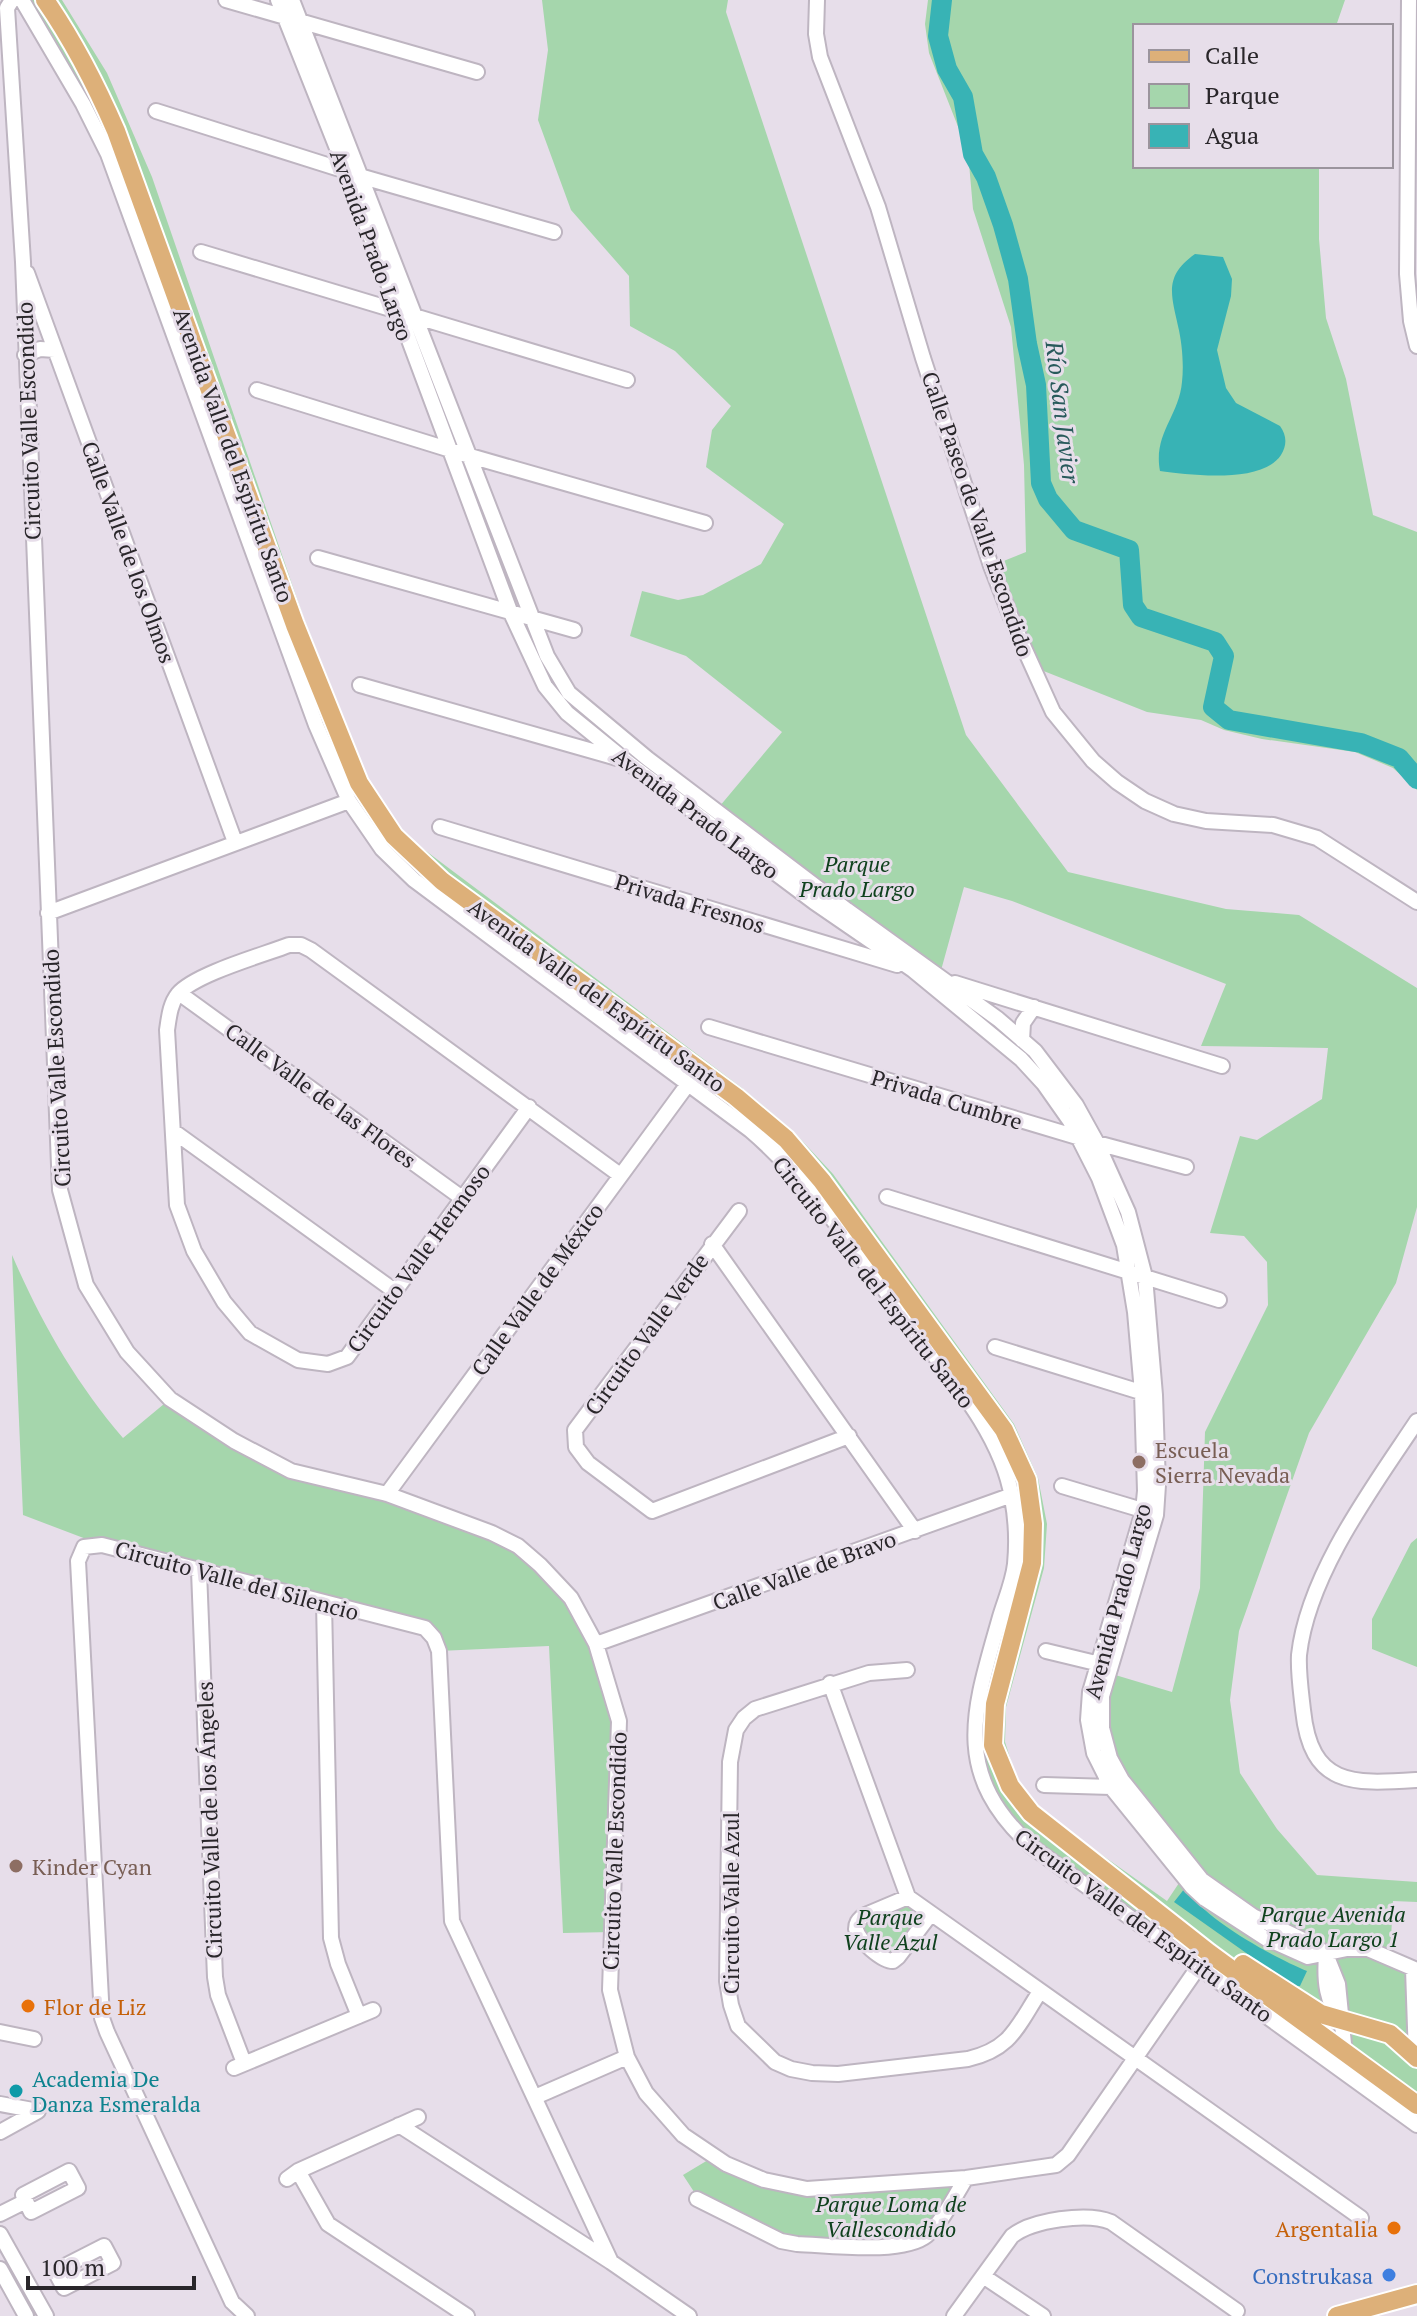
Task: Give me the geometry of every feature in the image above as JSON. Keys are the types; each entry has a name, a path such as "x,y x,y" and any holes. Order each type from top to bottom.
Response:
{"main road":[{"name":"Avenida Valle del Espíritu Santo","path":"45,0 94,81 116,131 295,625 359,783 394,836 442,881 736,1097 786,1139 822,1181 1004,1430 1027,1480 1033,1537 1032,1563 995,1704 993,1745 1010,1786 1031,1813 1158,1911 1204,1958 1417,2105"},
{"name":"Avenida Valle del Espíritu Santo","path":"1158,1911 1189,1928 1301,2004 1342,2023 1390,2034 1413,2054"},
{"path":"1337,2316 1417,2294"}],"street":[{"name":"Circuito Valle del Espíritu Santo","path":"22,0 83,104 108,154 316,725 349,801 382,849 414,880 779,1155 979,1417 1003,1460 1016,1527 1015,1566 981,1685 974,1723 976,1757 990,1795 1011,1827 1031,1846 1204,1958 1417,2125"},
{"path":"226,0 477,72"},
{"name":"Avenida Prado Largo","path":"278,0 346,171 510,611 545,686 567,713 626,761 845,924 913,970 1021,1059 1044,1084 1080,1138 1113,1212 1129,1272 1148,1394"},
{"name":"Avenida Prado Largo","path":"292,0 547,656 569,693 648,759 998,1019 1035,1051 1076,1105 1097,1143 1128,1212 1145,1277 1150,1513 1104,1664 1090,1692 1088,1720 1094,1753 1111,1787 1132,1802 1202,1880 1253,1916 1314,1945 1326,1954"},
{"name":"Calle Paseo de Valle Escondido","path":"817,0 816,34 820,57 878,207 923,358 991,566 1053,712 1093,761 1145,801 1174,814 1206,821 1273,825 1297,830 1317,838 1417,902"},
{"path":"1409,0 1411,321 1417,346"},
{"name":"Circuito Valle Escondido","path":"6,3 23,262 60,1190 86,1285 127,1352 170,1399 234,1441 291,1471 387,1494 492,1533 518,1546 571,1598 596,1644 619,1721 610,1990 627,2057 646,2093 683,2135 726,2164 764,2180 807,2189 966,2178 1056,2165 1068,2155 1204,1958"},
{"path":"156,111 346,171"},
{"path":"363,177 554,232"},
{"path":"201,252 627,380"},
{"name":"Calle Valle de los Olmos","path":"23,262 235,842"},
{"path":"25,355 40,349 55,350"},
{"path":"257,390 449,450 705,523"},
{"path":"318,558 574,630"},
{"path":"360,685 626,761 648,759"},
{"path":"48,913 349,801"},
{"name":"Privada Fresnos","path":"440,827 1222,1066"},
{"path":"838,948 845,937 845,924"},
{"path":"179,993 198,980 289,945 301,945 620,1175"},
{"name":"Circuito Valle Hermoso","path":"179,993 170,1009 167,1030 177,1205 194,1251 224,1302 250,1333 298,1360 328,1364 347,1357 529,1107"},
{"name":"Calle Valle de las Flores","path":"179,993 462,1198"},
{"path":"1022,1040 1023,1023 1034,1007"},
{"name":"Privada Cumbre","path":"709,1027 1186,1167"},
{"name":"Calle Valle de México","path":"387,1494 688,1084"},
{"path":"173,1131 396,1292"},
{"path":"887,1197 1219,1300"},
{"name":"Circuito Valle Verde","path":"739,1211 575,1430 576,1447 588,1463 652,1511 849,1436"},
{"name":"Circuito Valle Verde","path":"712,1244 915,1531"},
{"path":"995,1347 1148,1394"},
{"path":"1417,1421 1343,1538 1308,1614 1299,1656 1305,1732 1317,1760 1338,1777 1363,1782 1417,1780"},
{"path":"1062,1486 1150,1513"},
{"name":"Calle Valle de Bravo","path":"596,1644 1012,1495"},
{"name":"Circuito Valle del Silencio","path":"247,2316 232,2302 102,2018 78,1561 84,1547 102,1545 425,1628 434,1638 439,1651 452,1921 611,2262"},
{"name":"Circuito Valle de los Ángeles","path":"199,1571 215,1977 239,2065 366,2013 338,1964 331,1938 324,1603"},
{"path":"1046,1651 1104,1664"},
{"name":"Avenida Prado Largo","path":"1104,1664 1102,1728 1110,1758 1132,1802"},
{"name":"Circuito Valle Azul","path":"907,1670 869,1673 830,1683 755,1709 736,1730 731,1745 727,1981 738,2026 775,2062 812,2073 838,2074 988,2054 1012,2036 1039,1993"},
{"path":"830,1683 908,1897 1039,1993 1361,2218"},
{"path":"1044,1785 1111,1787"},
{"path":"908,1897 858,1921 856,1928 859,1935 880,1958 886,1961 898,1957 930,1915"},
{"path":"1345,2054 1342,2023 1328,1998 1326,1954 1347,1949 1368,1949 1412,1968 1413,2054"},
{"path":"0,2032 34,2039"},
{"path":"535,2097 627,2057"},
{"path":"0,2104 38,2111 0,2132"},
{"path":"418,2117 293,2175 328,2224 467,2316"},
{"path":"399,2125 689,2316"},
{"path":"697,2199 781,2241 898,2247 917,2243 930,2232 966,2178"},
{"path":"0,2214 26,2201"},
{"path":"954,2316 1012,2236 1022,2228 1100,2217 1237,2311"},
{"path":"0,2234 46,2316"},
{"path":"0,2269 26,2316"},
{"path":"983,2276 1043,2316"},
{"path":"34,2294 59,2279"}],"green space":[{"path":"22,0 62,0 107,73 152,177 304,619 367,776 386,811 410,839 742,1088 793,1131 833,1174 1014,1424 1038,1478 1047,1524 1044,1568 1006,1707 1005,1742 1018,1783 1034,1807 1167,1901 1183,1877 1205,1899 1317,1958 1216,1892 1122,1780 1102,1728 1112,1674 1172,1692 1200,1588 1205,1432 1268,1305 1267,1262 1244,1236 1210,1233 1240,1136 1257,1140 1322,1099 1328,1048 1201,1046 1226,984 1012,901 964,887 940,974 714,813 782,732 686,656 630,636 642,591 678,600 703,595 761,564 784,524 706,467 712,430 731,406 675,351 630,326 629,276 571,210 538,120 548,50 542,0 728,0 726,12 966,735 1068,872 1226,909 1299,915 1417,988 1417,1207 1396,1283 1309,1433 1239,1631 1230,1700 1240,1773 1277,1829 1317,1875 1417,1882 1417,1902 1393,1901 1390,1957 1405,1965 1407,2047 1417,2030 1417,2126 1031,1846 990,1795 974,1723 1015,1566 1012,1495 979,1417 779,1155 414,880 349,801 108,154","holes":["1189,1928 1301,2004 1342,2022 1344,2053"]},
{"path":"928,0 1345,0 1337,24 1133,24 1133,168 1319,168 1319,239 1326,318 1346,379 1373,515 1417,532 1417,790 1393,768 1355,752 1262,739 1224,730 1201,720 1147,712 1031,666 991,566 1026,552 1024,465 1011,327 973,209 968,152 929,53 925,24"},
{"path":"12,1255 60,1351 123,1438 170,1399 291,1471 492,1533 571,1598 619,1721 612,1932 563,1933 549,1646 439,1651 425,1628 102,1545 23,1515"},
{"path":"1417,1538 1417,1667 1372,1649 1372,1619 1411,1543"},
{"name":"Parque Valle Azul","path":"907,1898 928,1916 894,1966 851,1919"},
{"name":"Parque Loma de Vallescondido","path":"713,2157 807,2189 966,2178 917,2243 797,2244 702,2204 683,2175"}],"water":[{"path":"1195,254 1223,257 1232,279 1231,296 1217,350 1226,388 1236,403 1280,426 1284,433 1285,444 1281,455 1272,464 1258,470 1225,475 1160,471 1160,446 1180,394 1183,375 1182,346 1172,286 1178,270"},
{"path":"1185,1888 1194,1900 1223,1924 1258,1947 1307,1971 1300,1986 1293,1986 1174,1902"}],"waterway":[{"name":"Río San Javier","path":"942,0 938,36 947,69 963,97 973,154 986,177 1018,279 1036,385 1041,483 1048,499 1074,530 1129,550 1133,605 1141,617 1215,642 1224,656 1213,707 1229,720 1361,743 1399,758 1417,779"}],"place":[{"name":"Escuela Sierra Nevada","path":"1139,1462"},
{"name":"Kinder Cyan","path":"16,1866"},
{"name":"Flor de Liz","path":"28,2006"},
{"name":"Academia De Danza Esmeralda","path":"16,2091"},
{"name":"Argentalia","path":"1394,2228"},
{"name":"Construkasa","path":"1389,2275"}],"park label":[{"name":"Parque Prado Largo","path":"857,876"},
{"name":"Parque Avenida Prado Largo 1","path":"1333,1926"}]}
